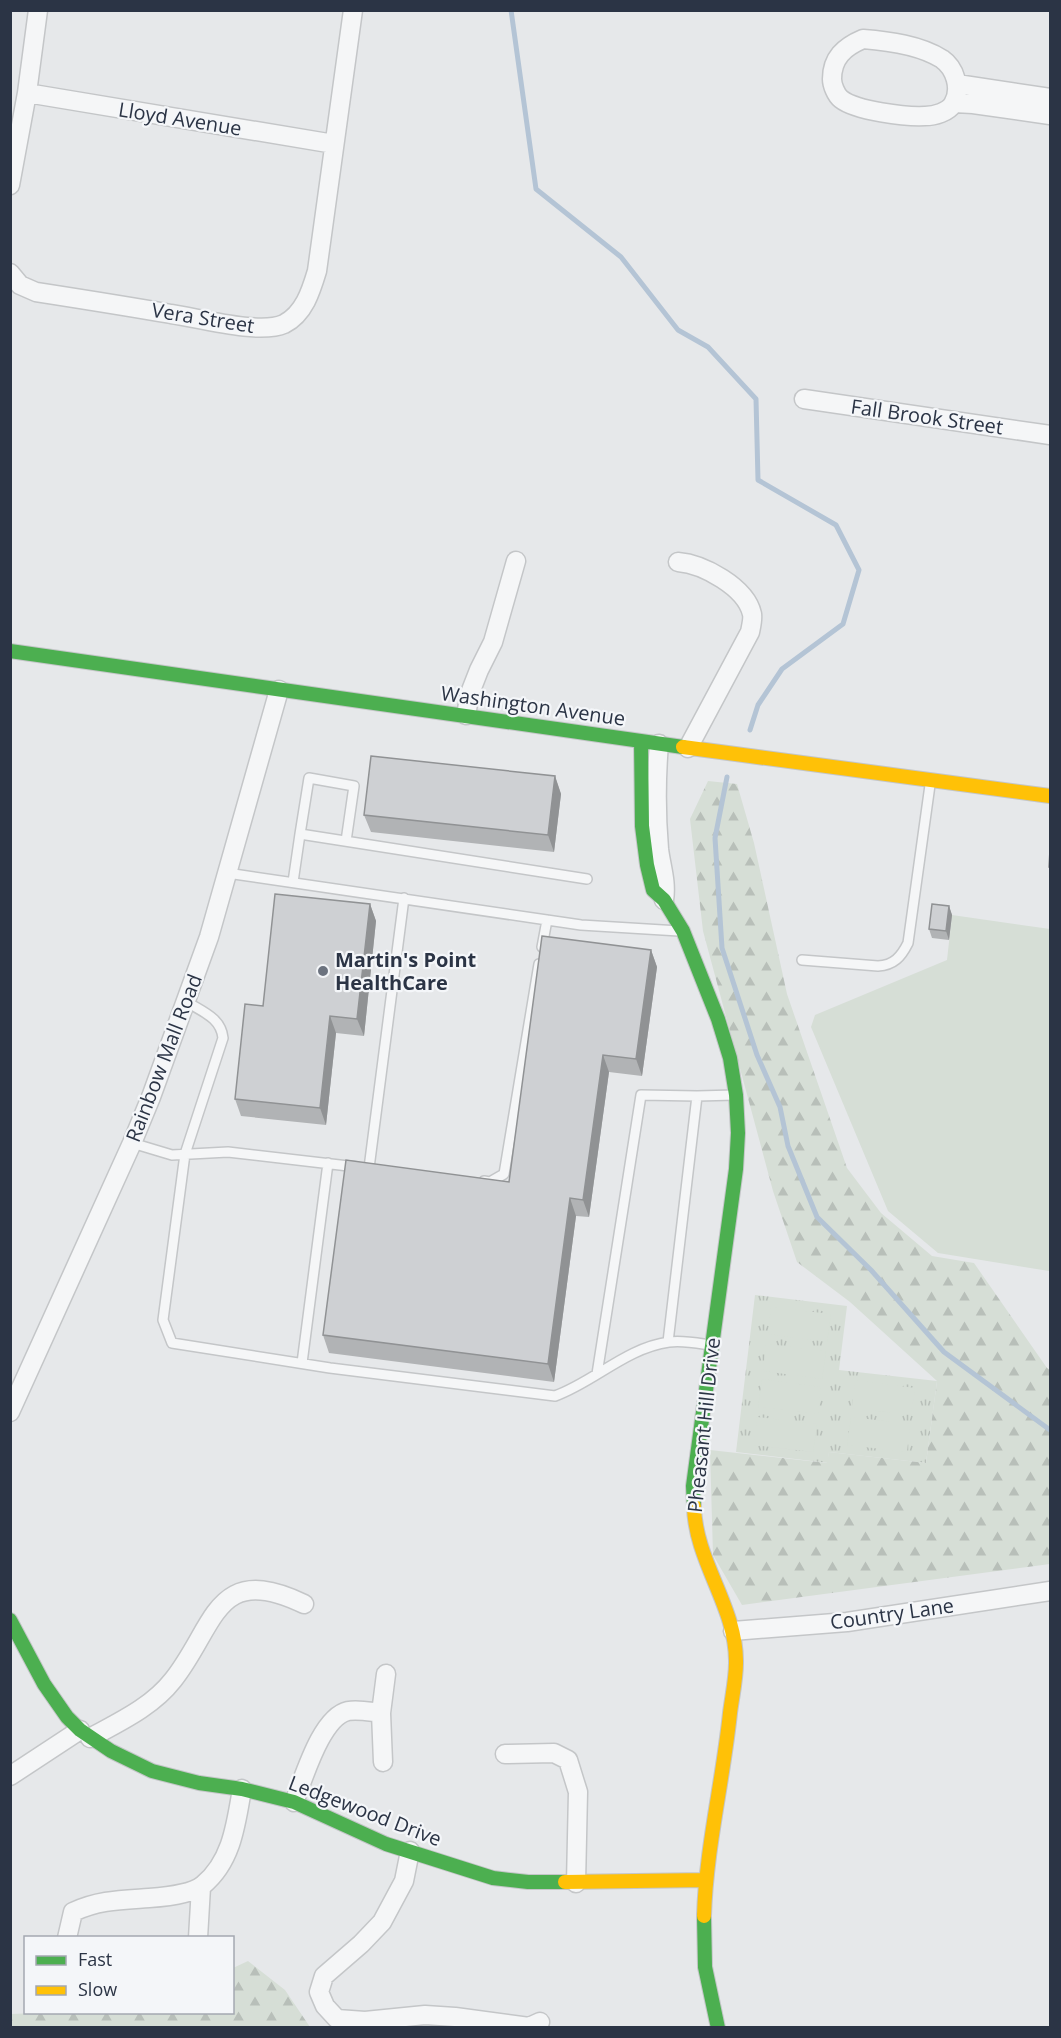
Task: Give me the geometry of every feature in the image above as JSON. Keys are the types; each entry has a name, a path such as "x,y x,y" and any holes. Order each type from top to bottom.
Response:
{"street":[{"path":"10,185 27,93 38,10"},
{"name":"Vera Street","path":"10,273 20,285 36,292 246,326 270,328 284,324 296,315 305,303 317,271 353,10"},
{"path":"863,39 884,41 927,52 944,61 955,73 957,84 954,103 945,111 923,116 856,106 840,98 832,84 832,67 838,55 850,44 863,39"},
{"path":"957,84 1050,98"},
{"name":"Lloyd Avenue","path":"27,93 334,144"},
{"path":"954,103 1050,115"},
{"name":"Fall Brook Street","path":"804,399 1050,435"},
{"path":"466,715 470,693 493,642 516,561"},
{"path":"678,562 691,563 720,577 742,595 752,614 750,632 688,748"},
{"name":"Washington Avenue","path":"10,651 650,743 1050,796"},
{"name":"Rainbow Mall Road","path":"10,1412 132,1143 187,1002 227,873 279,690"},
{"name":"Pheasant Hill Drive","path":"650,743 659,852 666,887 664,900 683,931 718,1019 730,1058 736,1095 738,1133 736,1169 693,1486 694,1523 706,1562 733,1631 736,1662 724,1769 705,1880 703,1929 705,1966 718,2028"},
{"path":"10,1776 85,1734 115,1725 151,1702 172,1682 224,1600 239,1592 268,1590 287,1595 304,1604"},
{"name":"Country Lane","path":"733,1631 847,1622 1050,1591"},
{"name":"Ledgewood Drive","path":"10,1620 16,1646 54,1700 85,1734 111,1751 152,1771 294,1802 386,1844 493,1878 528,1882 576,1883 705,1880"},
{"path":"383,1762 381,1713 386,1674"},
{"path":"294,1802 322,1733 332,1721 346,1712 381,1713"},
{"path":"505,1754 554,1753 568,1760 579,1792 576,1883"},
{"path":"67,1936 73,1912 92,1903 167,1896 201,1887 227,1854 233,1838 242,1789"},
{"path":"410,1851 404,1881 382,1922 324,1976 319,1992 325,2006 336,2019 365,2021 425,2015 522,2027 529,2027 540,2022"},
{"path":"198,1936 201,1887"}],"lane":[{"path":"293,882 309,778 354,786 346,841"},
{"path":"802,960 878,966 887,965 902,954 908,943 931,780"},
{"path":"300,834 587,879"},
{"path":"227,873 581,925 683,931"},
{"path":"132,1143 172,1155 228,1152 374,1169 405,898"},
{"path":"469,1180 490,1182 504,1174 547,920"},
{"path":"187,1002 218,1021 223,1038 185,1154 164,1320 172,1343 302,1364 555,1396 574,1389 637,1351 668,1342 691,1342 713,1346"},
{"path":"597,1374 641,1095 736,1095"},
{"path":"668,1342 697,1096"},
{"path":"302,1364 327,1163"}],"green space":[{"path":"708,781 737,784 754,843 787,994 847,1168 881,1213 932,1256 974,1263 1050,1370 1050,1564 742,1605 713,1555 710,1450 827,1463 829,1452 926,1463 937,1381 850,1302 797,1262 773,1191 703,931 690,819"},
{"path":"952,915 1050,929 1049,1271 938,1253 888,1211 811,1027 815,1015 947,960"},
{"path":"755,1295 847,1306 839,1370 937,1381 926,1463 829,1452 828,1463 736,1452"},
{"path":"771,1307 831,1314 827,1342 768,1334"},
{"path":"766,1344 826,1351 822,1379 763,1371"},
{"path":"762,1379 821,1387 818,1414 758,1407"},
{"path":"855,1380 915,1388 911,1415 852,1408"},
{"path":"757,1417 817,1424 813,1452 754,1445"},
{"path":"851,1417 910,1424 907,1452 847,1445"},
{"path":"248,1961 285,1990 310,2027 11,2027 11,2014 234,2014 234,1968"}],"building":[{"path":"371,756 555,776 548,835 364,815"},
{"name":"Martin's Point HealthCare","path":"275,894 370,904 357,1019 330,1016 320,1108 235,1099 245,1004 263,1006"},
{"path":"932,904 949,906 946,931 929,929"},
{"path":"542,936 651,950 636,1059 603,1055 583,1200 570,1198 548,1364 323,1335 346,1160 509,1182"}],"waterway":[{"path":"511,10 536,189 621,257 678,330 708,347 756,399 758,480 836,525 859,570 843,624 782,669 758,705 750,730"},
{"path":"727,777 715,838 722,948 757,1055 780,1107 788,1146 817,1217 871,1270 944,1352 1050,1430"}],"traffic: fast":[{"path":"10,651 683,747"},
{"path":"641,741 642,826 653,890 664,900 683,931 718,1019 730,1058 736,1095 738,1133 736,1169 693,1486 694,1506"},
{"path":"10,1620 44,1684 67,1717 80,1730 111,1751 152,1771 294,1802 386,1844 493,1878 528,1882 565,1882"},
{"path":"704,1916 705,1967 718,2028"}],"traffic: slow":[{"path":"683,747 1050,796"},
{"path":"694,1506 701,1546 730,1623 735,1642 736,1663 711,1840 704,1916"},
{"path":"565,1882 705,1880"}],"place":[{"name":"Martin's Point HealthCare","path":"323,971"}]}
